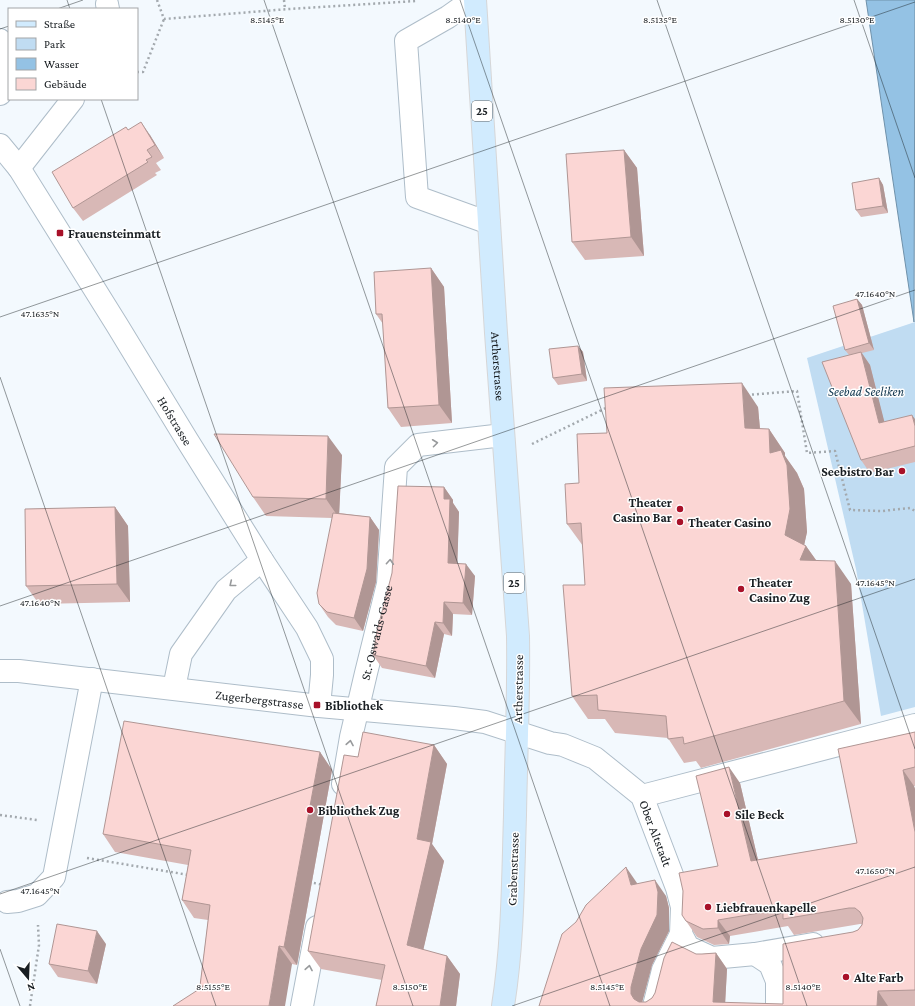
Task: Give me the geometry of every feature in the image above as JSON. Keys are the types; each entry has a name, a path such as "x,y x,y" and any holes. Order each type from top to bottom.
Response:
{"main road":[{"name":"Artherstrasse","path":"475,0 503,434 518,636 517,732"},
{"name":"Grabenstrasse","path":"503,1006 510,938 517,732"}],"street":[{"path":"472,0 448,17 406,41 417,197 489,223"},
{"path":"0,40 8,61"},
{"path":"0,94 8,76"},
{"path":"19,168 72,100"},
{"name":"Hofstrasse","path":"0,145 19,168 262,560 307,628 322,658 319,706"},
{"name":"St.-Oswalds-Gasse","path":"340,799 358,710 388,584 396,468 418,445 503,434"},
{"path":"174,688 180,654 226,590 262,560"},
{"name":"Zugerbergstrasse","path":"0,671 19,671 92,679 319,706 454,718 485,722 517,732"},
{"path":"7,902 18,901 37,894 54,877 92,679"},
{"path":"642,796 915,725"},
{"name":"Ober Altstadt","path":"517,732 550,743 563,745 594,758 642,796 677,888 682,907 681,934 663,970 654,1006"},
{"path":"302,1006 324,885"},
{"path":"681,934 688,947 712,958 755,954 832,941"},
{"path":"755,954 770,964 777,981 777,1006"}],"path":[{"path":"138,72 143,72 164,19 157,0"},
{"path":"284,0 285,9"},
{"path":"164,19 285,9 419,1"},
{"path":"741,395 797,391 807,453 835,451 850,510 882,511 910,508 915,511"},
{"path":"503,434 532,444 614,404"},
{"path":"0,815 25,819"},
{"path":"58,854 188,875 196,873"},
{"path":"302,881 324,885"},
{"path":"30,1006 39,945 37,894"}],"green space":[{"name":"Seebad Seeliken","path":"915,322 915,707 881,716 856,569 807,358"}],"water":[{"path":"866,0 915,0 914,322"}],"building":[{"path":"141,122 155,145 147,150 152,157 146,160 148,162 73,208 52,172 126,127 128,130"},
{"path":"624,150 631,237 572,242 566,154"},
{"path":"879,178 883,206 856,210 852,183"},
{"path":"431,268 439,405 388,408 382,314 376,314 374,272"},
{"path":"857,299 869,343 845,350 833,306"},
{"path":"578,346 582,374 553,378 549,349"},
{"path":"861,352 879,423 912,415 915,426 915,446 861,460 822,362"},
{"name":"Theater Casino Zug","path":"742,383 745,428 769,429 770,453 781,450 787,465 790,509 785,535 806,546 800,560 835,561 844,701 684,744 683,737 668,739 666,716 598,710 597,695 572,696 563,585 585,585 581,523 567,524 565,484 579,483 577,434 607,433 604,388"},
{"path":"214,434 328,436 326,499 253,497"},
{"path":"398,486 444,487 444,499 450,499 448,563 466,564 463,603 444,602 443,623 435,622 426,666 373,655 377,631 392,573"},
{"path":"115,507 117,584 26,586 25,509"},
{"path":"333,513 370,517 367,569 354,618 327,612 319,604 317,593"},
{"path":"124,721 320,752 284,947 279,946 269,1006 173,1006 204,986 200,986 210,905 182,900 191,850 103,834"},
{"path":"363,732 434,745 417,839 431,842 407,945 447,956 440,1006 376,1006 385,965 308,951 344,755 358,757"},
{"path":"915,732 915,767 903,770 915,832 915,990 878,991 877,1006 539,1006 562,934 576,922 586,905 626,867 631,885 655,880 658,892 657,915 641,949 631,987 631,994 634,999 639,1002 646,1002 652,998 655,993 664,958 672,942 696,954 716,953 713,1002 783,1004 783,944 853,932 858,930 862,925 863,918 860,912 855,908 849,908 783,919 783,909 718,920 718,928 703,929 686,921 682,915 683,891 679,873 718,866 696,776 729,767 751,861 857,843 838,749"},
{"path":"57,924 97,931 88,971 49,964"}],"place":[{"name":"Frauensteinmatt","path":"60,233"},
{"name":"Seebistro Bar","path":"902,471"},
{"name":"Theater Casino Bar","path":"680,509"},
{"name":"Theater Casino","path":"680,522"},
{"name":"Theater Casino Zug","path":"741,589"},
{"name":"Bibliothek","path":"317,705"},
{"name":"Bibliothek Zug","path":"310,810"},
{"name":"Sile Beck","path":"727,814"},
{"name":"Liebfrauenkapelle","path":"708,907"},
{"name":"Alte Farb","path":"846,977"}]}
